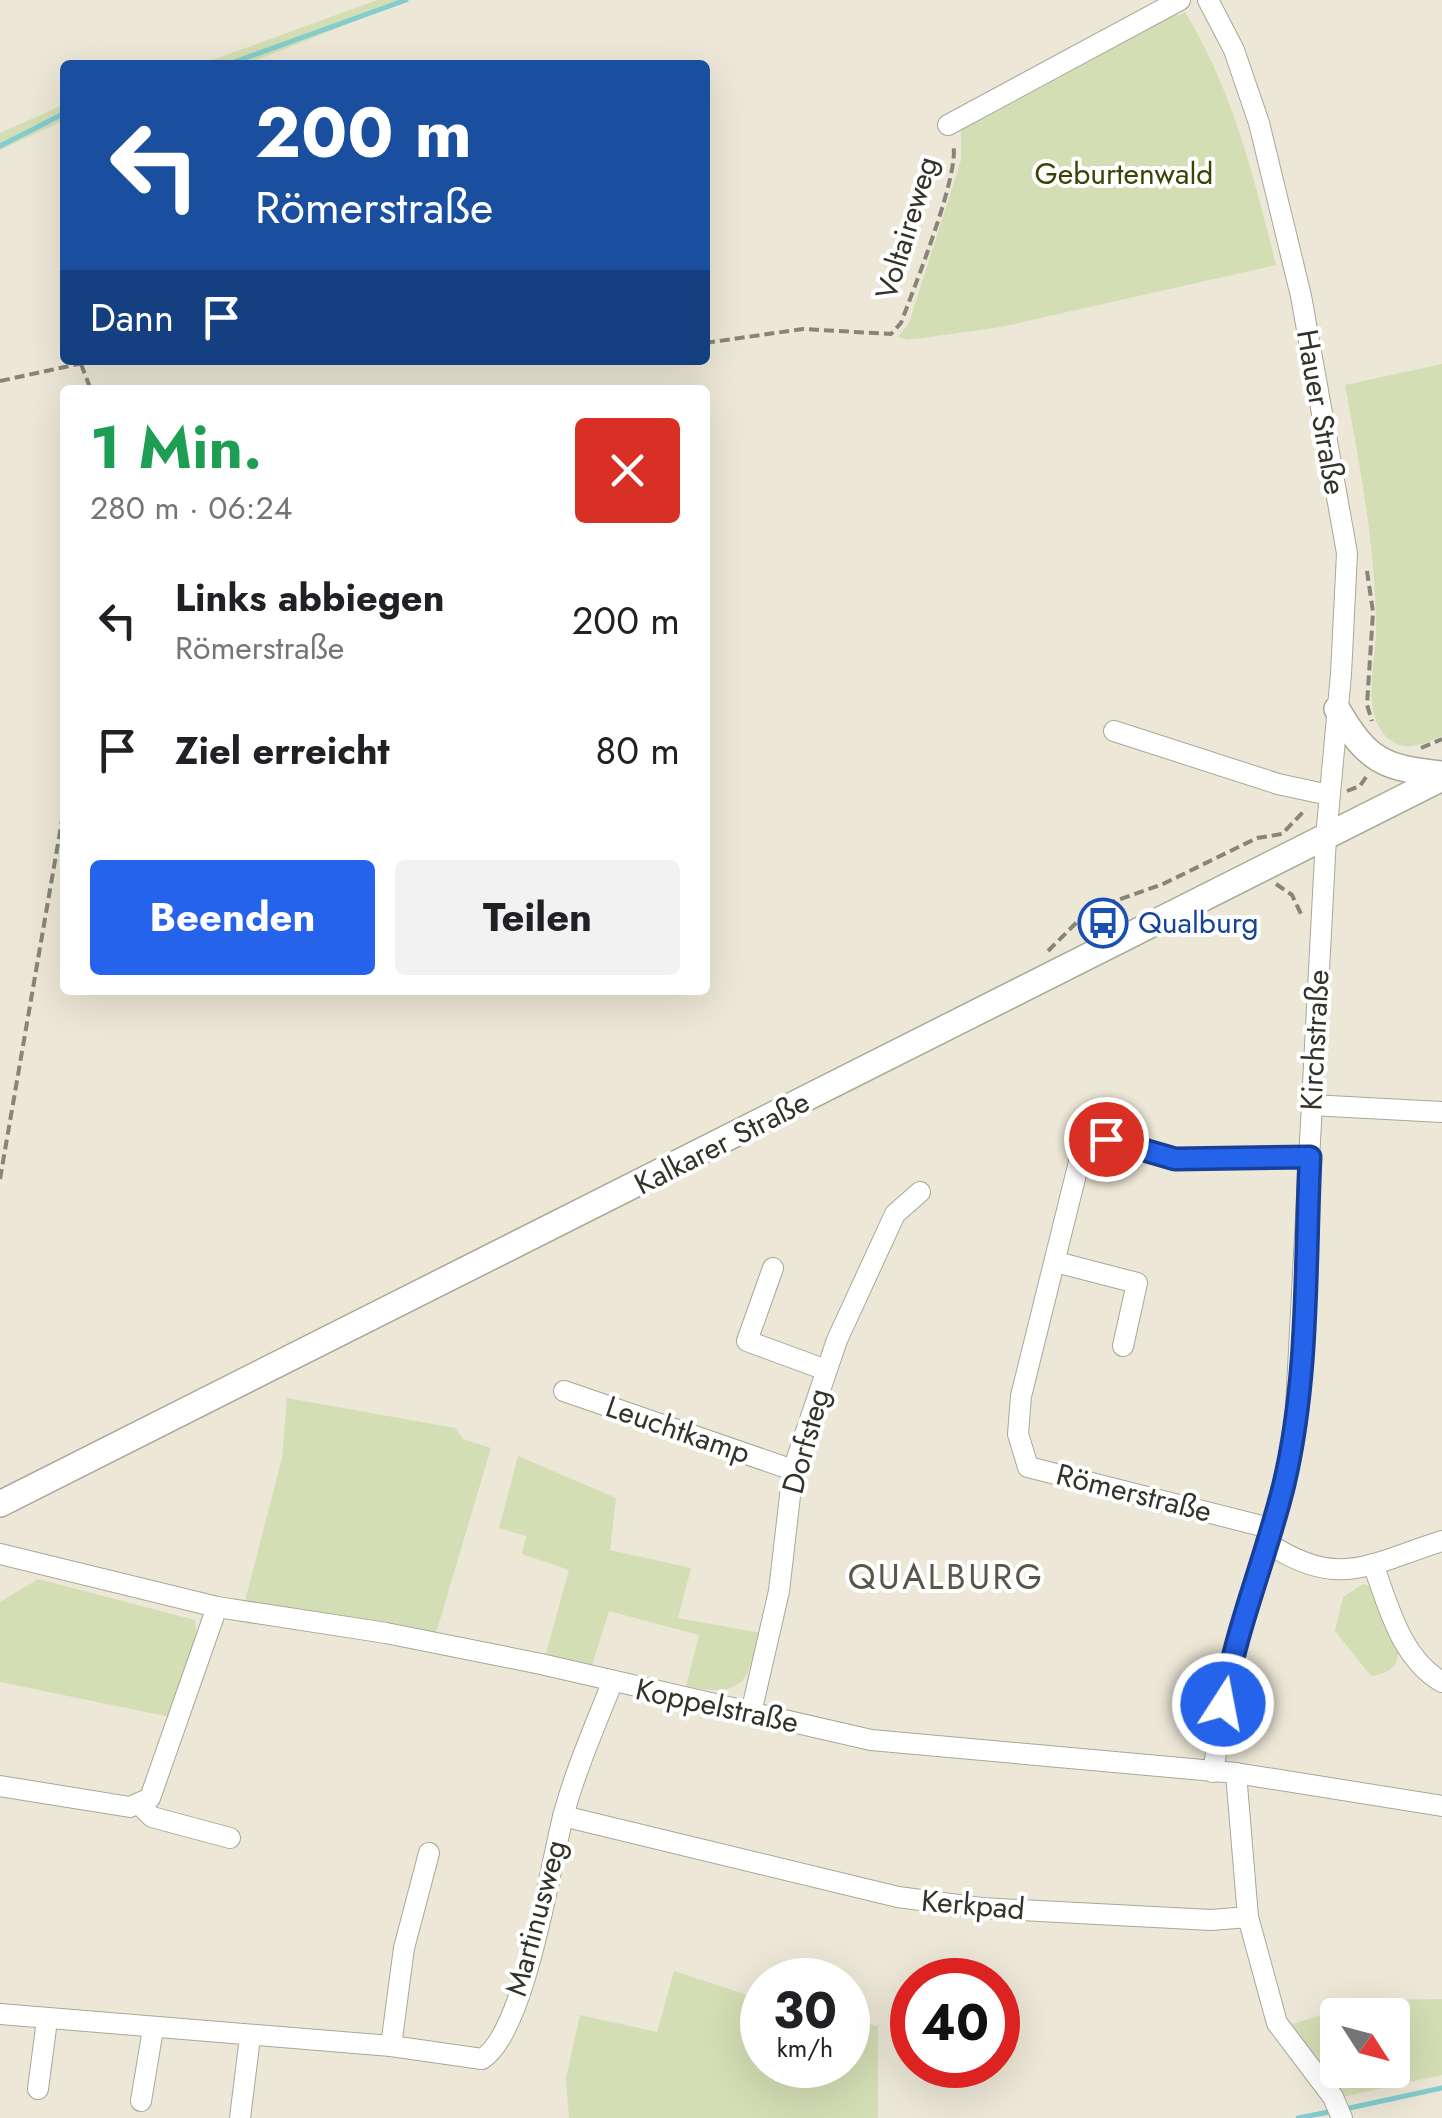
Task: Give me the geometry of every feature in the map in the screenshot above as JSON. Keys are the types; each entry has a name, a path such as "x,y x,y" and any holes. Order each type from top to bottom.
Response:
{"main road":[{"path":"1337,710 1362,748 1400,771 1442,776"},
{"name":"Kalkarer Straße","path":"0,1504 1442,776"}],"street":[{"path":"948,125 1180,0"},
{"name":"Hauer Straße","path":"1208,0 1234,50 1259,123 1311,351 1346,553 1326,837"},
{"path":"1114,731 1328,797"},
{"name":"Kirchstraße","path":"1212,1772 1229,1671 1294,1426 1326,837"},
{"path":"1312,1105 1442,1112"},
{"name":"Römerstraße","path":"1268,1535 1028,1466 1018,1434 1021,1396 1082,1150 1090,1140 1106,1139 1175,1159 1310,1157"},
{"name":"Dorfsteg","path":"751,1713 779,1591 793,1470 826,1370 896,1214 920,1192"},
{"path":"1056,1262 1137,1283 1123,1346"},
{"path":"773,1268 746,1341 826,1370"},
{"name":"Leuchtkamp","path":"564,1391 793,1470"},
{"path":"1268,1535 1317,1570 1338,1572 1442,1541"},
{"path":"0,1575 9,1557"},
{"name":"Koppelstraße","path":"9,1557 216,1607 386,1633 871,1740 937,1749 1236,1773 1442,1806"},
{"path":"1372,1564 1410,1652 1428,1674 1442,1682"},
{"path":"141,1806 156,1786 216,1607"},
{"name":"Martinusweg","path":"0,2014 391,2046 471,2061 491,2054 528,1965 563,1816 612,1683"},
{"path":"1236,1773 1248,1917 1277,2022 1333,2097 1342,2118"},
{"path":"0,1786 141,1806 152,1817 230,1838"},
{"name":"Kerkpad","path":"563,1816 898,1898 982,1908 1161,1918 1248,1917"},
{"path":"391,2046 404,1948 429,1853"},
{"path":"38,2089 47,2020"},
{"path":"140,2101 153,2029"},
{"path":"240,2118 250,2037"}],"path":[{"name":"Voltaireweg","path":"710,341 803,329 892,334 901,323 946,190 956,152 948,125"},
{"path":"0,382 76,365"},
{"path":"1044,956 1077,922 1112,902 1163,884 1257,838 1282,834 1299,812 1360,786 1380,758"},
{"path":"0,1180 60,831"},
{"path":"1257,838 1277,885 1292,895 1301,912 1303,930 1319,950"}],"green space":[{"path":"377,0 409,0 257,60 213,60"},
{"name":"Geburtenwald","path":"1175,11 1178,16 1185,12 1229,104 1276,265 1001,327 908,340 898,337 909,323 961,160 961,125"},
{"path":"60,106 60,122 0,150 0,133"},
{"path":"1442,364 1442,736 1402,746 1381,730 1373,708 1373,569 1345,385"},
{"path":"287,1398 455,1428 463,1439 491,1448 436,1633 245,1601 282,1458"},
{"path":"518,1456 616,1498 610,1550 691,1568 678,1618 761,1633 751,1665 739,1684 719,1690 686,1686 699,1635 609,1611 591,1668 545,1657 569,1570 522,1554 526,1536 499,1528"},
{"path":"38,1579 195,1620 197,1637 170,1717 0,1682 0,1602"},
{"path":"1363,1584 1372,1587 1397,1640 1395,1664 1387,1672 1371,1676 1335,1631 1343,1597"},
{"path":"674,1971 740,1993 740,2088 870,2088 870,2024 878,2026 878,2118 569,2118 566,2078 580,2015 657,2032"},
{"path":"1410,1999 1442,1999 1442,2075 1410,2082"},
{"path":"1320,2016 1320,2069 1286,2026"},
{"path":"1335,2088 1383,2088 1342,2097"}],"waterway":[{"path":"240,60 406,0"},
{"path":"0,146 60,116"},
{"path":"1345,2109 1442,2088"},
{"path":"1298,2118 1334,2111"}],"place":[{"name":"Qualburg","path":"1103,923"}],"district":[{"name":"QUALBURG","path":"946,1577"}],"route":[{"path":"1106,1139 1175,1159 1310,1157 1294,1426 1284,1485 1243,1616 1223,1704"}]}
